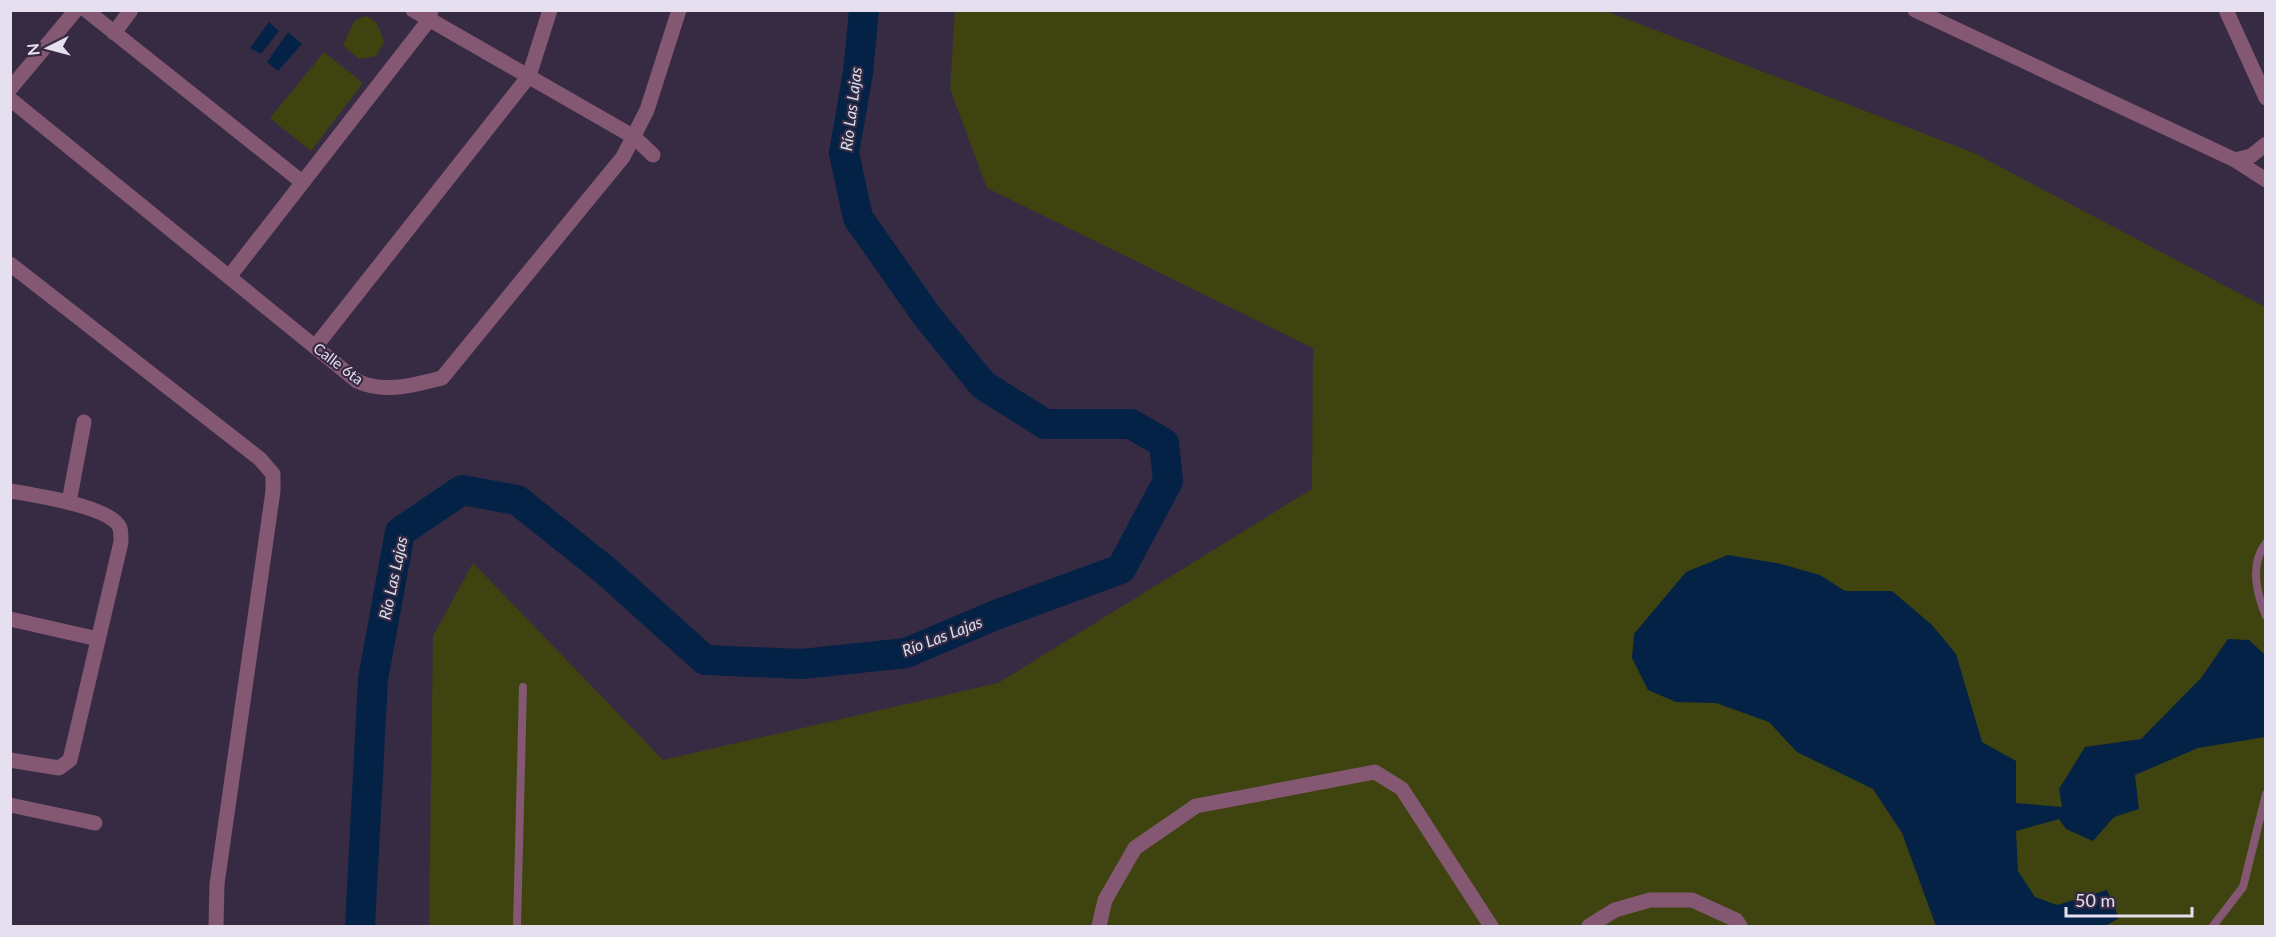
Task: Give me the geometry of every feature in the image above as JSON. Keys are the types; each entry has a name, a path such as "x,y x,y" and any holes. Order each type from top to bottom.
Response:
{"street":[{"path":"10,89 76,10"},
{"path":"86,10 302,182"},
{"path":"114,33 131,10"},
{"path":"413,10 430,15 634,137 653,155"},
{"path":"315,347 529,76 550,10"},
{"name":"Calle 6ta","path":"10,99 357,381 373,388 407,386 442,378 623,157 647,110 679,10"},
{"path":"1914,10 2235,160 2265,180"},
{"path":"2226,10 2265,98"},
{"path":"229,277 430,15"},
{"path":"2235,160 2251,156 2265,144"},
{"path":"10,264 260,459 273,474 273,491 217,884 216,927"},
{"path":"69,502 84,422"},
{"path":"10,490 69,502 112,518 120,528 121,542 70,760 59,768 10,760"},
{"path":"10,619 98,639"},
{"path":"1099,927 1105,900 1135,848 1196,806 1375,772 1402,789 1491,927"},
{"path":"10,806 95,823"},
{"path":"1589,927 1615,910 1650,900 1692,900 1736,920 1740,927"}],"lane":[{"path":"2265,543 2260,550 2256,590 2265,616"},
{"path":"517,927 523,687"},
{"path":"2213,927 2243,887 2265,795"}],"green space":[{"path":"955,11 1606,11 1974,153 2265,307 2265,926 429,926 433,636 473,563 663,760 998,683 1312,489 1313,348 987,188 950,89"},
{"path":"367,16 377,23 384,42 376,56 359,59 343,45 355,20"},
{"path":"324,52 363,83 311,151 270,118"}],"water":[{"path":"269,22 279,31 261,54 250,48"},
{"path":"288,32 302,44 278,71 267,62"},
{"path":"1728,555 1781,564 1820,575 1845,591 1892,591 1932,625 1956,654 1982,742 2016,761 2016,803 2062,807 2059,789 2085,747 2141,739 2201,678 2228,639 2249,640 2265,655 2265,737 2198,748 2135,775 2139,809 2114,817 2093,841 2066,829 2059,819 2016,831 2018,871 2035,897 2057,905 2107,890 2119,918 2105,926 1936,926 1902,833 1873,789 1797,752 1769,722 1716,703 1676,702 1648,690 1632,658 1634,634 1686,572"}],"waterway":[{"name":"Río Las Lajas","path":"360,926 373,679 400,532 462,490 517,500 606,571 705,660 802,664 906,653 998,614 1121,569 1168,481 1164,443 1131,424 1045,424 983,385 927,316 858,218 844,153 858,73 864,10"}]}
